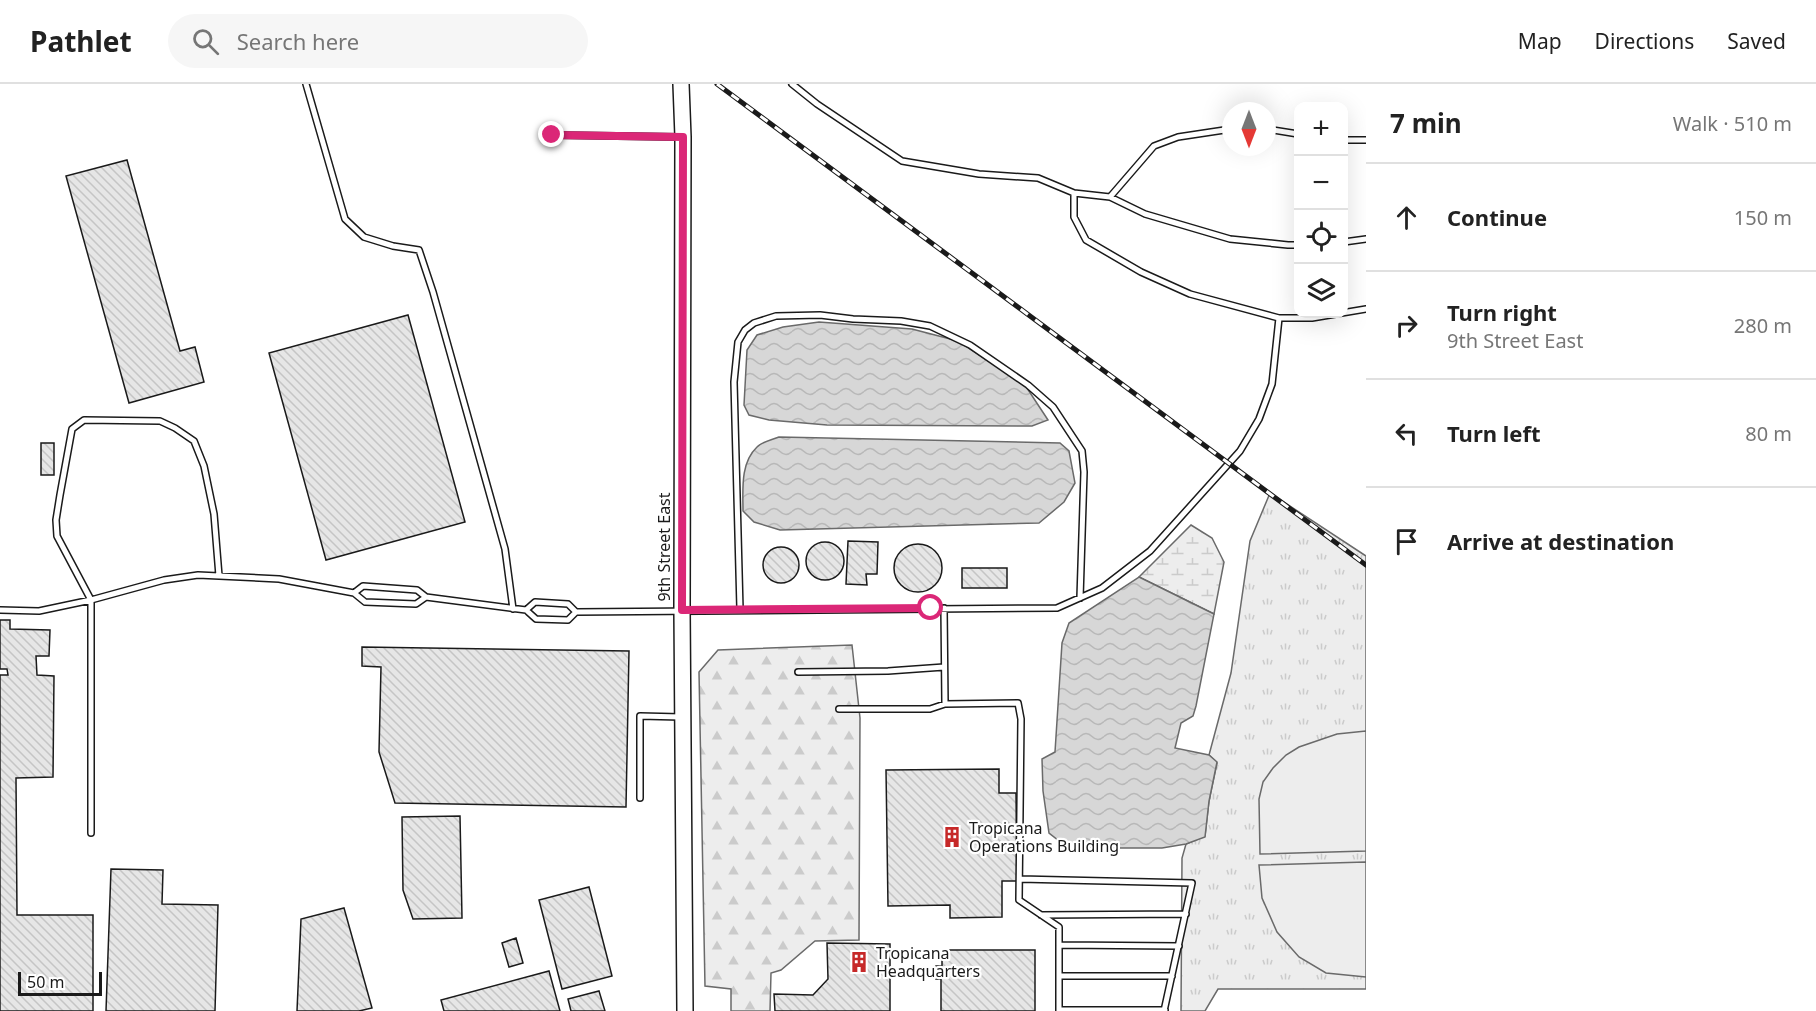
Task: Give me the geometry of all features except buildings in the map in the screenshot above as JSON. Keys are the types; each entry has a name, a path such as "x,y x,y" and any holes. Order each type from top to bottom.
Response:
{"street":[{"name":"9th Street East","path":"681,84 683,137 682,717 686,1011"}],"lane":[{"path":"306,84 345,219 364,237 393,246 419,250 433,291 505,549 513,609"},
{"path":"792,84 902,161 979,174 1038,178 1074,193 1110,197 1145,214 1230,239 1294,245"},
{"path":"1110,197 1154,146 1178,137 1222,130"},
{"path":"1276,130 1294,133"},
{"path":"552,135 683,137"},
{"path":"1348,140 1366,140"},
{"path":"1074,193 1074,217 1086,240 1141,272 1190,294 1279,318 1312,318 1366,309"},
{"path":"1348,241 1366,238"},
{"path":"740,609 734,382 738,342 745,330 754,323 776,316 820,315 901,321 930,326 970,345 1028,385 1053,407 1082,451 1084,472 1080,598"},
{"path":"354,593 363,586 417,590 426,597 526,610 536,620 568,620 576,612 1057,608 1102,588 1150,551 1240,451 1258,419 1272,384 1279,318"},
{"path":"91,833 91,600 57,536 56,520 72,429 84,420 160,422 175,428 194,441 204,466 214,514 219,576"},
{"path":"0,610 39,611 91,600 164,580 198,575 279,579 354,593 364,602 416,604 426,597"},
{"path":"526,610 535,602 568,604 576,612"},
{"path":"944,608 945,704"},
{"path":"798,672 888,671 944,666"},
{"path":"839,709 930,708 945,704 1018,703 1022,719 1019,900 1059,927 1059,1010 1165,1010 1192,883 1020,879"},
{"path":"640,798 640,716 682,717"},
{"path":"1041,915 1186,914"},
{"path":"1059,945 1179,946"},
{"path":"1059,976 1172,976"}],"green space":[{"path":"1270,493 1366,556 1366,989 1218,989 1205,1011 1181,1011 1182,858 1186,844 1205,836 1217,763 1209,755 1231,673 1250,541"},
{"path":"1191,525 1212,538 1224,562 1214,614 1139,577"},
{"path":"852,645 860,718 859,940 815,941 781,970 771,973 770,1011 731,1011 731,989 705,986 699,672 718,650"}],"shaded area":[{"path":"1366,731 1366,851 1260,854 1259,799 1263,782 1273,768 1286,755 1299,747 1337,734"},
{"path":"1366,862 1366,977 1326,973 1299,957 1277,932 1262,898 1259,865"}],"water":[{"path":"819,322 912,329 958,341 1025,385 1048,420 1032,426 827,425 769,420 749,415 744,405 747,350 757,335 783,327"},
{"path":"779,437 1060,443 1069,451 1075,483 1064,502 1039,523 780,530 754,522 743,511 744,477 748,461 757,447"},
{"path":"1139,577 1214,614 1196,706 1193,716 1181,723 1175,748 1209,755 1217,762 1205,837 1186,844 1162,848 1095,848 1063,844 1049,833 1043,791 1042,759 1055,752 1062,643 1069,623"}],"railway":[{"path":"717,84 1366,565"}],"place":[{"name":"Tropicana Operations Building","path":"952,837"},
{"name":"Tropicana Headquarters","path":"859,962"}],"route":[{"path":"552,135 683,137 682,610 931,608"}]}
